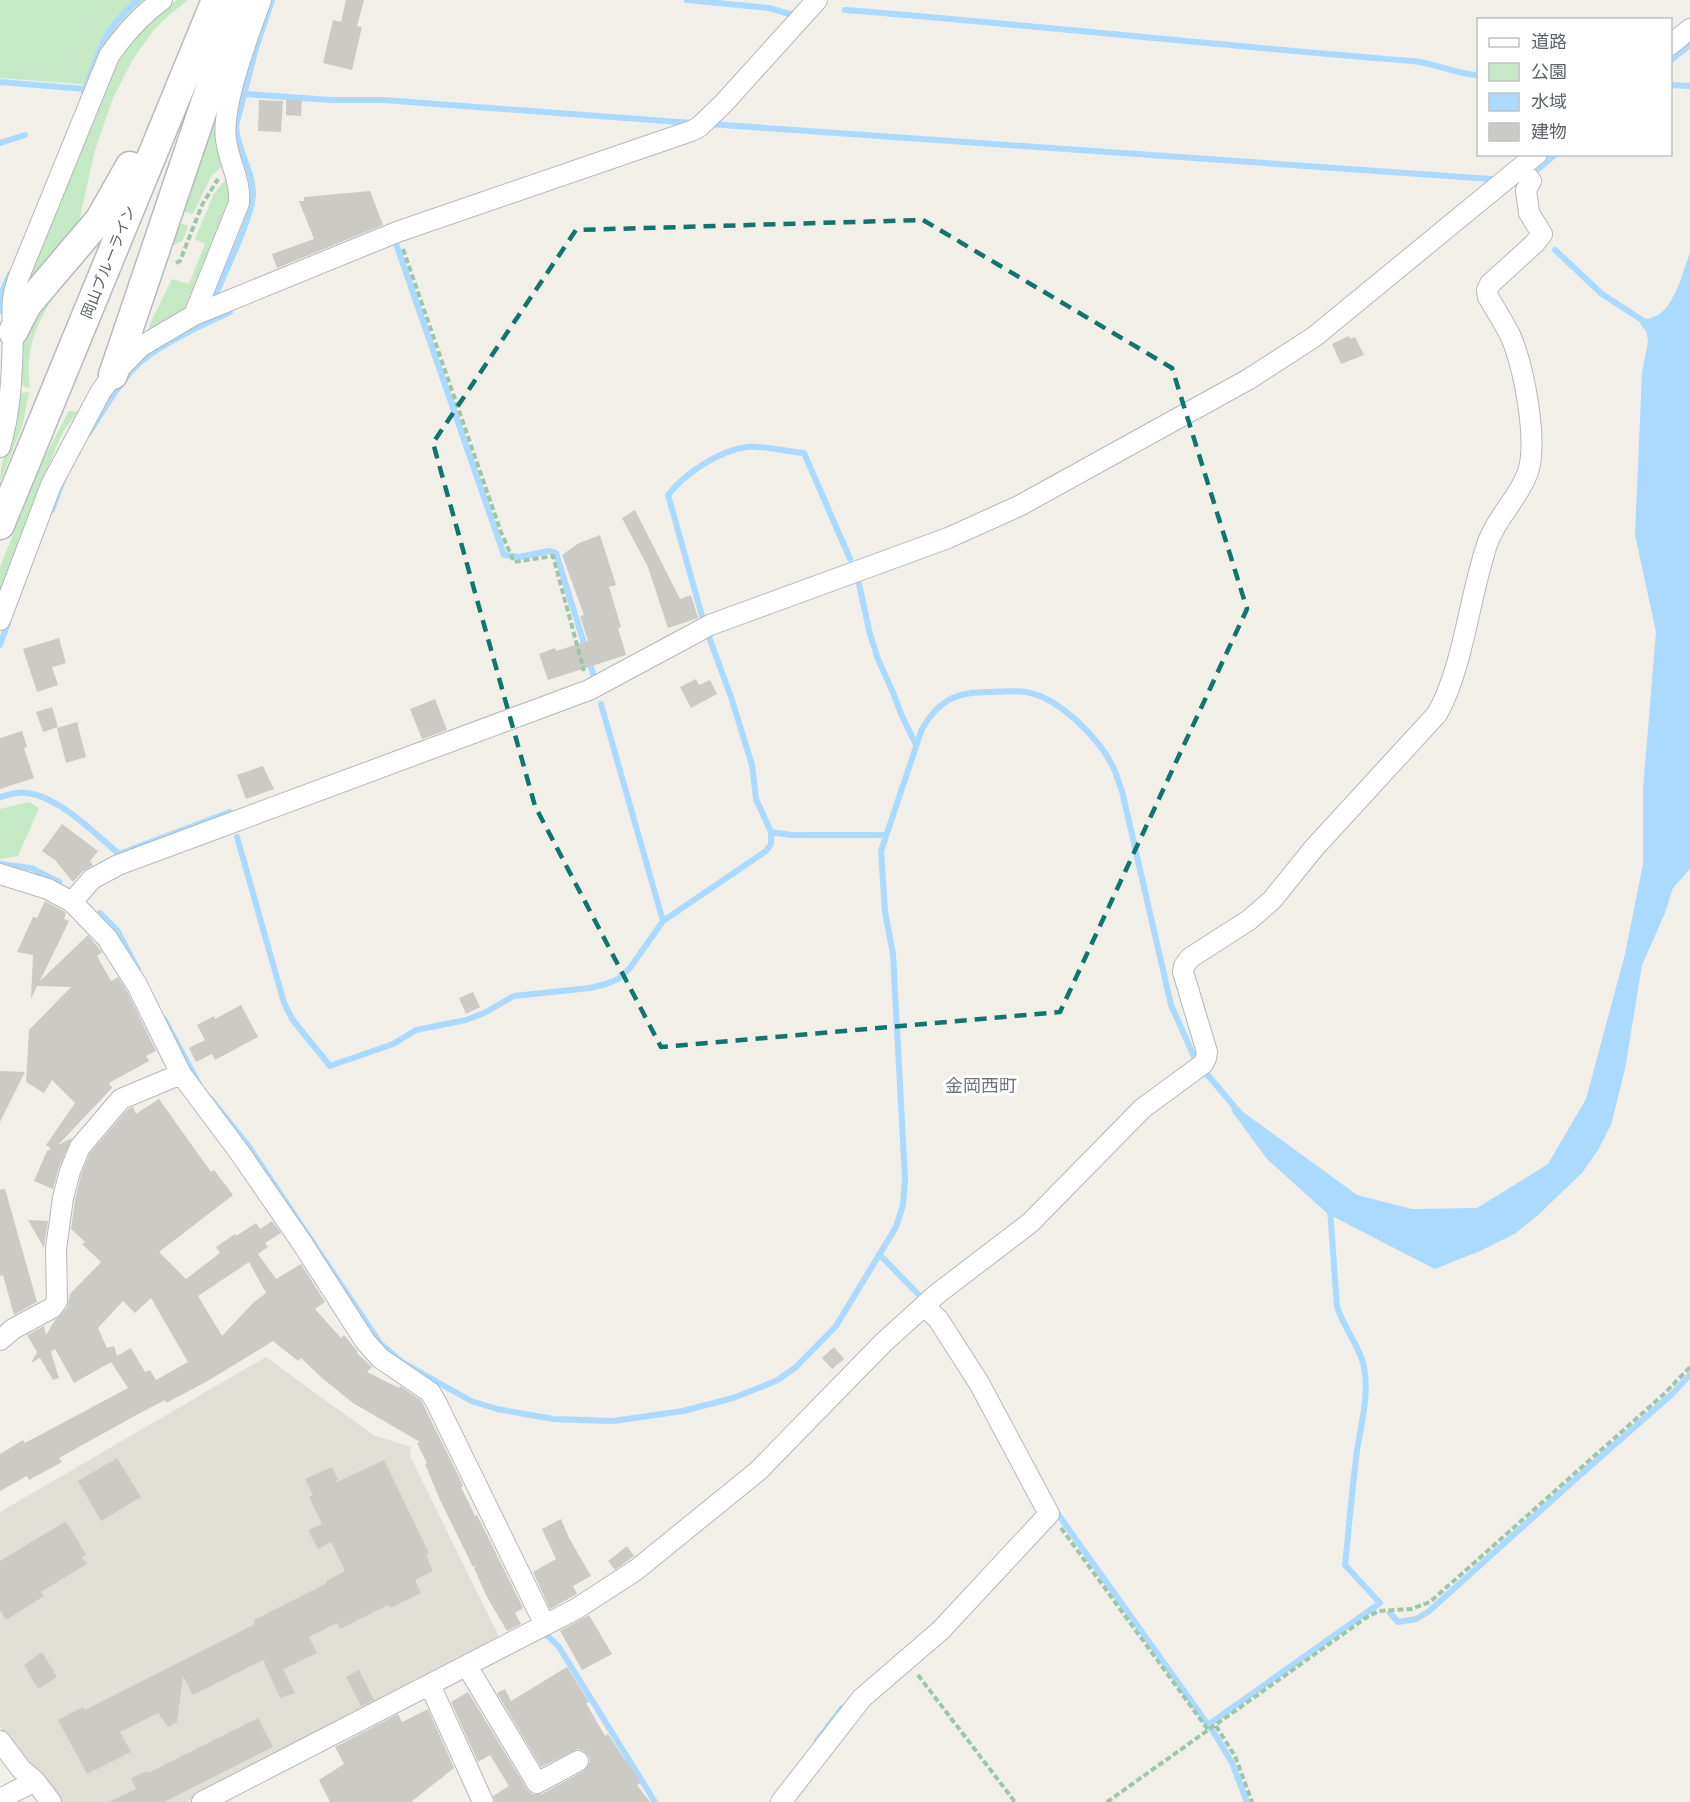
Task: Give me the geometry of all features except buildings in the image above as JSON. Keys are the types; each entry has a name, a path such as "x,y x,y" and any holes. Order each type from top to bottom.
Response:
{"main road":[{"name":"岡山ブルーライン","path":"0,525 216,0"},
{"path":"113,375 240,0"},
{"path":"13,332 27,305 100,219 133,160 157,101 203,32"}],"street":[{"path":"0,447 8,419 5,380 13,332 11,299 18,279 109,56 141,16 162,0"},
{"path":"194,315 239,203 240,191 226,140 226,123 230,98 246,40 261,0"},
{"path":"0,620 51,485 101,391 140,346 194,315 397,232 640,150 699,127 723,104 817,0"},
{"path":"1672,44 1690,29"},
{"path":"72,902 92,879 118,865 589,690 710,625 948,538 1019,506 1249,379 1314,337 1525,174 1536,156"},
{"path":"202,1802 430,1685 470,1671 545,1625 576,1609 636,1570 758,1471 883,1343 937,1294 1030,1223 1143,1108 1199,1067 1206,1058 1207,1052 1183,972 1184,966 1190,958 1249,920 1272,900 1314,848 1437,714 1453,676 1473,593 1490,536 1528,472 1531,453 1529,417 1518,359 1511,338 1488,297 1487,290 1490,284 1542,234 1529,213 1526,190 1531,181 1525,174"},
{"path":"0,874 48,889 72,902 107,938 137,985 181,1074 240,1153 365,1341 380,1358 429,1392 436,1402 545,1625"},
{"path":"0,1340 13,1329 52,1308 57,1301 56,1249 63,1198 70,1171 80,1147 121,1099 181,1074"},
{"path":"781,1802 862,1698 941,1630 1049,1514 979,1383 938,1319 924,1306"},
{"path":"470,1671 537,1783 578,1761"},
{"path":"430,1685 483,1802"},
{"path":"0,1741 21,1769 51,1802"},
{"path":"0,1798 34,1781"}],"path":[{"path":"397,232 501,532 514,562 553,556 589,690"},
{"path":"1107,1802 1367,1617 1378,1611 1411,1609 1430,1602 1663,1395 1690,1367"},
{"path":"1049,1514 1235,1756 1252,1802"},
{"path":"907,1660 1015,1802"}],"highlighted area":[{"path":"923,220 1172,368 1247,609 1060,1012 661,1047 535,806 433,443 576,230"}],"shaded area":[{"path":"266,1357 373,1435 411,1447 410,1456 501,1641 187,1802 60,1802 0,1727 0,1512"}],"green space":[{"path":"0,0 145,0 126,18 112,38 91,85 0,78"},
{"path":"177,0 188,0 153,31 133,59 113,98 95,150 78,226 21,298 114,69 141,31"},
{"path":"220,100 217,140 225,164 211,176 193,214 183,211 179,223 188,226 183,240 168,249"},
{"path":"229,175 232,201 196,295 180,314 150,330 149,326 172,279 189,284 205,244 195,239 214,194"},
{"path":"60,287 34,335 29,359 30,388 25,387 18,381 24,331"},
{"path":"29,392 23,424 0,482 18,399 21,393"},
{"path":"69,411 78,412 64,430 54,452 0,592 0,567 44,458"},
{"path":"29,802 39,808 18,856 0,859 0,809"}],"water":[{"path":"1690,253 1690,869 1673,888 1665,913 1642,965 1625,1069 1611,1125 1598,1150 1582,1173 1516,1233 1480,1251 1435,1269 1328,1214 1267,1159 1231,1110 1235,1106 1357,1195 1412,1209 1477,1208 1548,1164 1586,1099 1625,954 1643,864 1643,789 1656,632 1635,535 1642,372 1648,341 1646,331 1640,324 1644,319 1662,312 1669,304"}],"waterway":[{"path":"84,92 109,32 138,0"},
{"path":"217,299 215,296 248,217 253,194 236,126 256,48 272,0"},
{"path":"687,0 769,8 793,15"},
{"path":"845,10 1412,61 1477,75"},
{"path":"1672,59 1690,45"},
{"path":"0,82 85,89"},
{"path":"1672,85 1690,86"},
{"path":"245,94 331,100 383,100 692,123"},
{"path":"709,124 1491,179"},
{"path":"0,143 25,135"},
{"path":"1531,175 1554,156"},
{"path":"394,238 504,555 519,557 549,551 556,553 586,650"},
{"path":"1555,250 1602,294 1648,324"},
{"path":"0,311 2,292 10,274"},
{"path":"88,434 121,384 136,366 175,339 230,312 225,308"},
{"path":"702,616 668,495 693,471 726,453 747,447 804,453 850,559"},
{"path":"52,510 63,480"},
{"path":"859,584 878,659 916,745"},
{"path":"0,645 9,620"},
{"path":"709,637 752,765 756,799 771,832 791,835 885,835"},
{"path":"589,660 593,674"},
{"path":"211,1099 247,1144 380,1343 402,1362 471,1401 497,1409 553,1419 613,1421 683,1411 733,1398 776,1381 796,1367 836,1326 896,1227 903,1205 905,1179 893,954 885,912 881,851 922,729 935,711 957,696 977,692 1017,691 1039,696 1065,711 1078,721 1108,757 1122,791 1171,1005 1196,1061 1238,1111"},
{"path":"601,704 663,921"},
{"path":"0,797 24,793 52,801 76,817 119,854 230,812 230,814"},
{"path":"237,837 284,1003 292,1019 330,1066 393,1044 416,1030 466,1020 514,996 590,988 618,979 630,968 663,921 766,851 771,844 771,832"},
{"path":"0,864 31,868 59,882"},
{"path":"100,913 117,930 138,970"},
{"path":"164,1019 199,1084"},
{"path":"1208,1725 1380,1603 1345,1565 1366,1383 1361,1356 1337,1307 1330,1209"},
{"path":"879,1254 918,1294"},
{"path":"1390,1613 1398,1622 1416,1619 1428,1612 1671,1395 1690,1375"},
{"path":"1055,1510 1216,1736 1232,1763 1247,1802"},
{"path":"540,1634 548,1636 559,1647 655,1802"},
{"path":"817,1741 842,1708"}],"district":[{"name":"金岡西町","path":"981,1085"}]}
